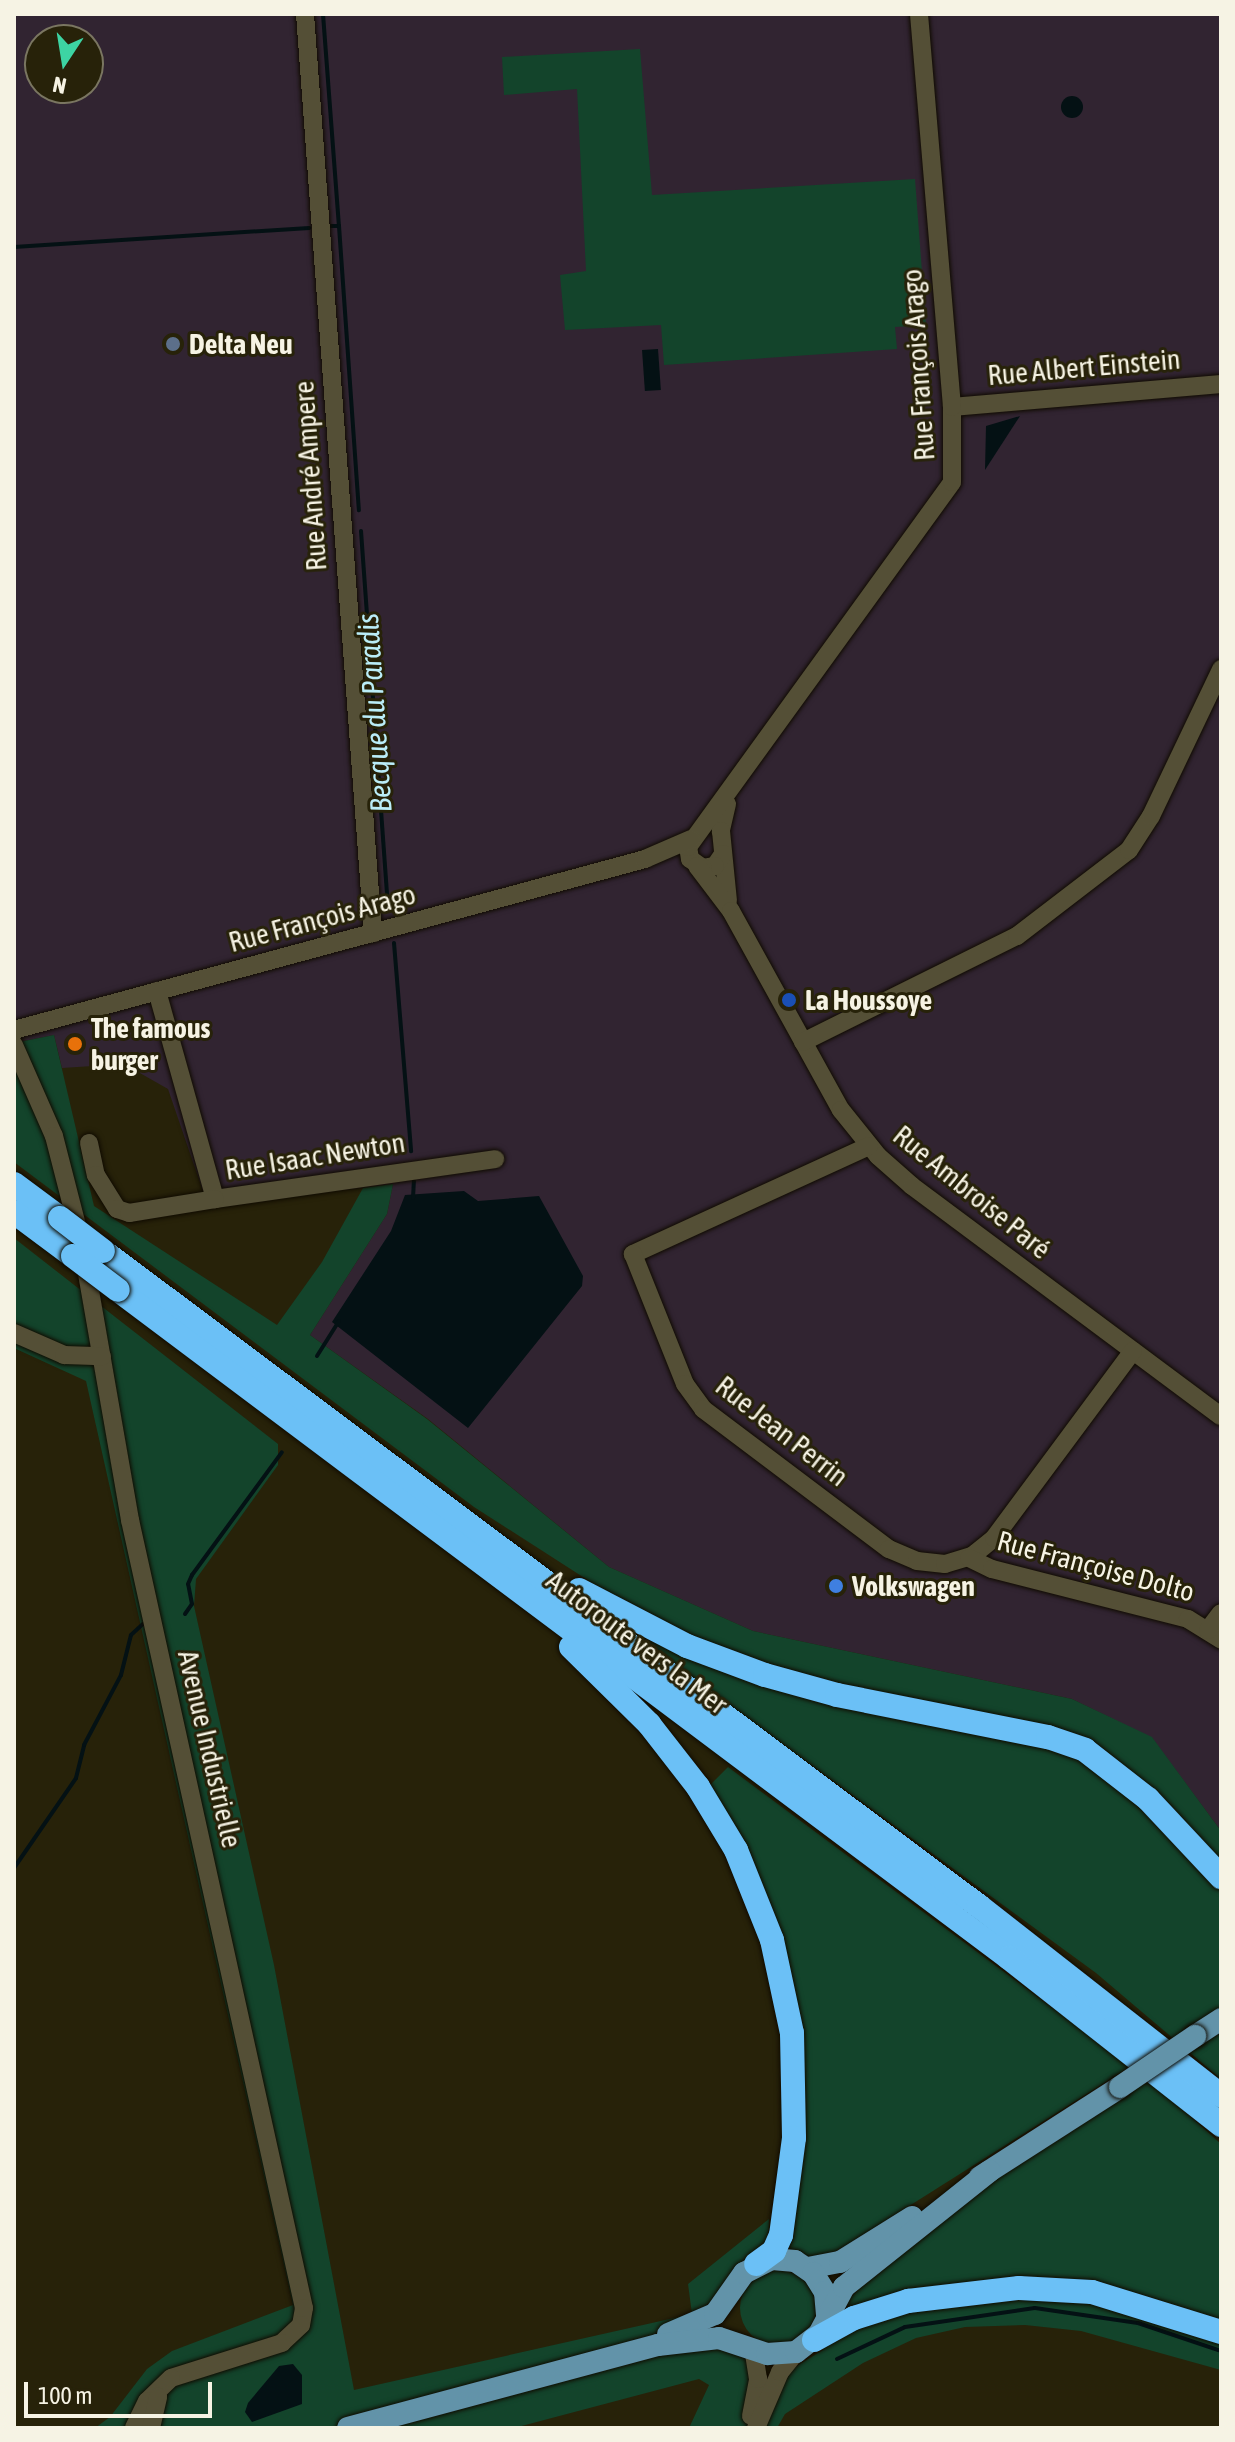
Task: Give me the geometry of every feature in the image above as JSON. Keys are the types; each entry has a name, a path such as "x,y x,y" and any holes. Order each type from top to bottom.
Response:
{"highway":[{"path":"14,1184 1038,1951 1221,2096"},
{"name":"Autoroute vers la Mer","path":"14,1212 1055,1992 1221,2125"},
{"path":"466,1523 615,1611 729,1662 803,1687 1048,1737 1085,1750 1148,1799 1221,1877"},
{"path":"522,1593 532,1614 624,1697 680,1763 736,1850 768,1930 788,2001 795,2127 781,2235 774,2251 756,2264"},
{"path":"805,2346 846,2321 908,2301 1019,2288 1092,2292 1221,2332"}],"main road":[{"path":"603,2357 707,2319 756,2264 779,2259 808,2268 840,2262 990,2171 1221,2019"},
{"path":"348,2428 603,2357 685,2340 726,2338 774,2356 805,2346 844,2287 990,2171"},
{"path":"808,2268 822,2285 827,2314"},
{"path":"732,2293 733,2324 750,2346"}],"street":[{"name":"Rue André Ampere","path":"305,14 373,933"},
{"name":"Rue François Arago","path":"645,859 694,837 736,788 948,490 955,464 952,407 919,14"},
{"name":"Rue Albert Einstein","path":"952,407 1221,384"},
{"path":"803,1042 1017,936 1129,850 1151,816 1221,669"},
{"name":"Rue François Arago","path":"723,849 723,817 736,788"},
{"path":"713,834 723,849 715,866 695,864 688,851 694,837 713,834"},
{"name":"Rue Ambroise Paré","path":"723,849 731,911"},
{"name":"Rue François Arago","path":"14,1030 645,859 671,856 695,864"},
{"name":"Rue Ambroise Paré","path":"695,864 731,911 841,1110 869,1146 912,1186 1221,1416"},
{"name":"Rue Isaac Newton","path":"157,991 215,1199 495,1159"},
{"name":"Avenue Industrielle","path":"14,1045 63,1165 102,1356 130,1520 304,2304 301,2325 285,2342 194,2367 168,2381 147,2401 134,2428"},
{"path":"89,1143 96,1175 117,1209 129,1213 215,1199"},
{"name":"Rue Jean Perrin","path":"869,1146 633,1254 685,1384 703,1409 896,1553 935,1564 969,1558"},
{"path":"14,1333 64,1355 102,1356"},
{"path":"969,1558 994,1538 1133,1351"},
{"name":"Rue Françoise Dolto","path":"969,1558 992,1569 1188,1619 1214,1635"},
{"path":"1214,1635 1221,1613"},
{"path":"745,2428 758,2386 750,2346"},
{"path":"756,2428 775,2381 805,2346"},
{"path":"151,2428 168,2381"}],"shaded area":[{"path":"14,14 1221,14 1221,1831 1152,1738 1072,1699 753,1631 609,1567 428,1419 310,1335 387,1214 393,1184 208,1206 168,1089 124,1064 62,1068 54,1035 14,1043"},
{"path":"1072,96 1080,99 1083,107 1080,115 1072,118 1064,115 1061,107 1064,99"},
{"path":"658,349 661,390 645,391 642,350"},
{"path":"1020,416 985,470 986,426"},
{"path":"464,1191 478,1201 539,1196 583,1276 582,1286 468,1428 332,1322 391,1231 405,1195"},
{"path":"293,2364 302,2375 302,2404 252,2422 245,2412 248,2403 279,2366"}],"green space":[{"path":"640,49 652,195 915,179 926,325 895,327 897,349 664,365 661,325 565,330 560,275 586,271 577,89 504,95 502,57"},
{"path":"54,1035 94,1206 277,1325 322,1262 363,1188 393,1184 387,1214 310,1335 427,1419 609,1567 753,1631 1072,1699 1152,1737 1221,1831 1221,2079 1096,1973 636,1637 642,1615 474,1507 14,1162 14,1043"},
{"path":"14,1238 278,1444 278,1465 196,1579 194,1606 274,1965 354,2390 692,2314 688,2284 769,2219 768,2246 709,2313 716,2344 748,2359 775,2397 790,2370 823,2350 845,2302 880,2270 1004,2171 1150,2080 1221,2144 1221,2370 1081,2331 1025,2325 965,2327 916,2338 863,2363 785,2414 777,2428 689,2428 709,2385 699,2379 514,2428 95,2428 110,2417 147,2369 172,2351 293,2305 86,1381 14,1348"},
{"path":"728,1767 1131,2066 822,2261 784,2250 804,2041 710,1785"},
{"path":"778,2270 793,2273 805,2281 813,2293 816,2308 813,2323 805,2335 793,2343 778,2346 763,2343 751,2335 743,2323 740,2308 743,2293 751,2281 763,2273"}],"waterway":[{"path":"323,14 339,226"},
{"name":"Becque du Paradis","path":"331,226 339,226 359,510"},
{"name":"Becque du Paradis","path":"14,247 309,228"},
{"name":"Becque du Paradis","path":"361,531 387,896"},
{"name":"Becque du Paradis","path":"394,943 411,1151"},
{"name":"Becque du Paradis","path":"413,1198 414,1181"},
{"name":"Becque du Paradis","path":"317,1356 339,1321"},
{"name":"Becque du Paradis","path":"185,1614 192,1604 188,1584 192,1575 282,1452"},
{"name":"Becque du Paradis","path":"14,1868 76,1778 84,1745 121,1675 131,1635 143,1624"},
{"path":"837,2359 905,2327 1035,2308 1138,2323 1221,2351"}],"place":[{"name":"Delta Neu","path":"173,344"},
{"name":"La Houssoye","path":"789,1000"},
{"name":"The famous burger","path":"75,1044"},
{"name":"Volkswagen","path":"836,1586"}]}
